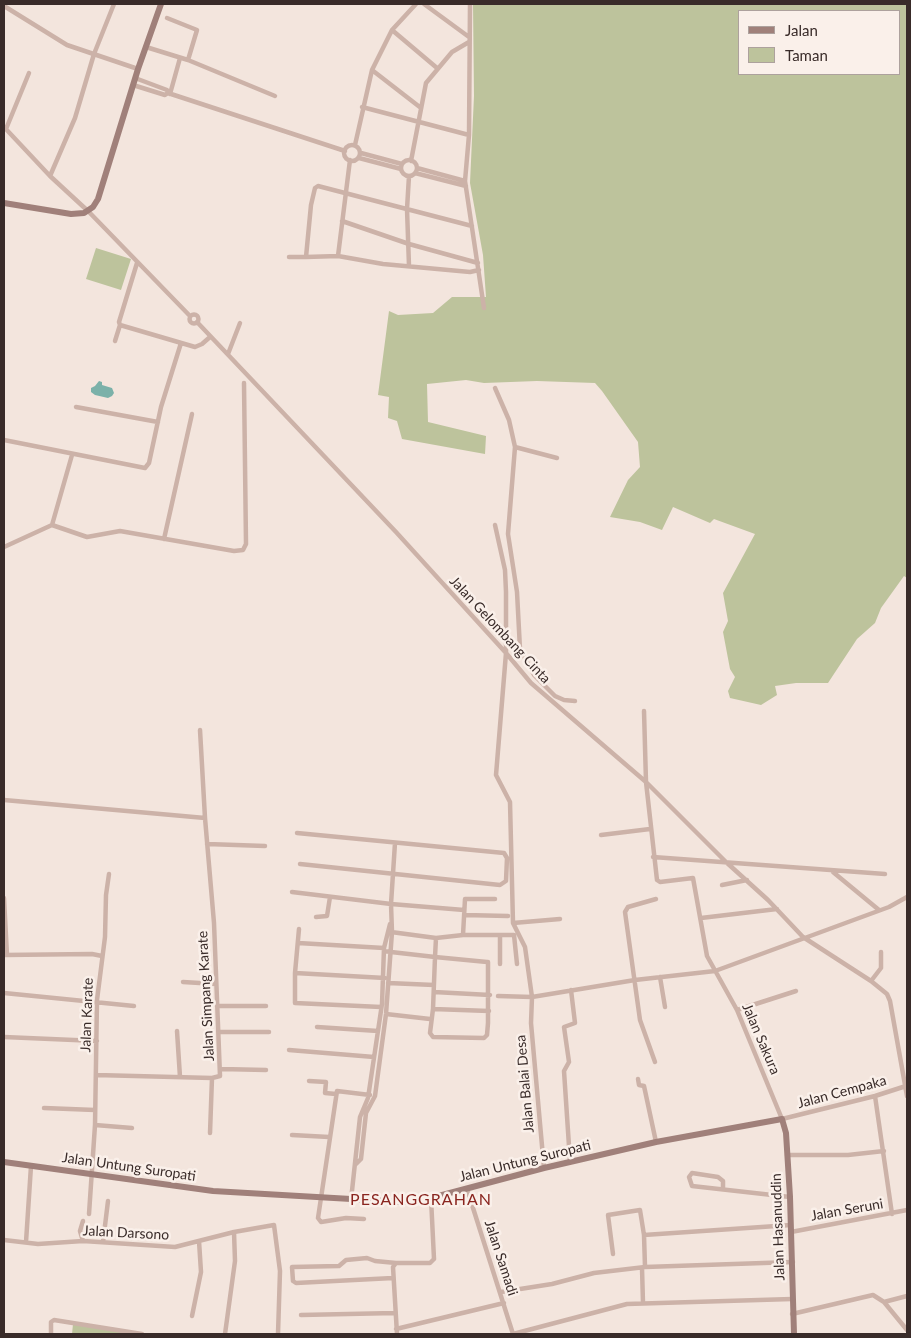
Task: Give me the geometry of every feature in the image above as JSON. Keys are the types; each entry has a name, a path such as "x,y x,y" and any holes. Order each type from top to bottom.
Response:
{"main road":[{"path":"4,203 72,214 89,212 98,199 138,69 161,4"},
{"name":"Jalan Untung Suropati","path":"4,1162 213,1191 403,1202 431,1198 544,1168 656,1142 782,1118"},
{"name":"Jalan Hasanuddin","path":"782,1118 790,1197 794,1334"}],"street":[{"path":"50,176 75,118 94,54 114,4"},
{"path":"360,155 355,145 362,107 372,70 392,30 416,4"},
{"path":"424,4 469,40"},
{"path":"470,4 469,135 466,183 484,308"},
{"path":"4,6 67,45 138,69"},
{"path":"167,18 197,31 188,60"},
{"path":"392,30 437,68"},
{"path":"466,183 416,170 411,161 426,83 452,52 469,40"},
{"path":"146,47 188,60 275,96"},
{"path":"169,94 180,58"},
{"path":"372,70 421,108"},
{"path":"29,73 5,128 137,263 115,341"},
{"path":"134,82 165,95 169,94 345,151"},
{"path":"362,107 469,135"},
{"path":"350,160 345,156 345,151 349,145 355,145"},
{"path":"350,160 360,155 401,166 411,161"},
{"path":"338,256 350,160"},
{"path":"401,166 402,173 409,176"},
{"path":"409,266 407,209 409,176 416,170"},
{"path":"306,257 309,215 315,188 318,186 472,226"},
{"path":"342,221 409,244 478,263"},
{"path":"289,257 338,256 383,264 470,272 479,270"},
{"name":"Jalan Gelombang Cinta","path":"137,263 190,316 190,322 197,322 228,354 540,690 646,782 726,862 777,909 803,937 871,981 887,994 890,1001 907,1096"},
{"path":"228,354 240,323"},
{"path":"120,325 181,343 198,346 210,337"},
{"path":"4,440 145,468 149,463 158,422 181,343"},
{"path":"4,547 52,525 87,537 120,531 234,551 240,551 246,547 244,383"},
{"path":"495,388 509,420 515,447 508,534 517,592 520,649 534,675 555,696 564,700 575,701"},
{"path":"76,407 158,422"},
{"path":"164,539 192,414"},
{"path":"515,447 557,458"},
{"path":"52,525 72,455"},
{"path":"495,525 505,570 506,652 496,776 510,802 513,923 560,919"},
{"path":"644,711 646,782 654,857 885,874"},
{"name":"Jalan Simpang Karate","path":"96,1075 212,1078 220,1076 219,1032 200,730"},
{"path":"4,800 205,819"},
{"path":"601,835 650,829"},
{"path":"297,833 504,854 506,858 506,881 500,885 300,864"},
{"path":"356,1164 361,1158 366,1114 375,1096 384,1034 391,952 392,932 390,924 395,843"},
{"path":"207,844 265,846"},
{"name":"Jalan Sakura","path":"654,857 659,882 692,877 708,956 737,1010 782,1118"},
{"path":"832,871 879,910"},
{"name":"Jalan Karate","path":"89,1214 95,1125 97,1000 105,937 106,895 109,874"},
{"path":"722,885 747,880"},
{"path":"292,892 508,916"},
{"path":"316,917 327,916 330,897"},
{"path":"498,996 532,997 635,980 715,971 879,910 907,897"},
{"path":"4,898 5,955 92,954 102,956"},
{"path":"655,1062 646,1032 640,1022 625,910 656,898"},
{"path":"463,935 466,899 494,899"},
{"path":"701,918 777,909"},
{"name":"Jalan Balai Desa","path":"513,923 525,947 532,997 531,1023 544,1168"},
{"path":"351,1200 360,1117 369,1095 378,1032 386,932 390,924"},
{"path":"299,929 295,973 295,1003 381,1007"},
{"path":"386,932 436,938 463,935 516,936 517,964"},
{"path":"500,935 500,964"},
{"path":"298,943 384,950 391,952 435,957 488,962 490,995 487,1035 484,1038 433,1037 430,1033 430,1019 433,1008 434,992 435,957 436,938"},
{"path":"871,981 882,968 881,952"},
{"path":"295,973 434,986"},
{"path":"660,977 665,1007"},
{"path":"183,982 216,984"},
{"path":"570,1162 564,1071 569,1062 564,1027 575,1023 571,990"},
{"path":"737,1010 796,991"},
{"path":"4,992 97,1000 134,1006"},
{"path":"434,992 490,995"},
{"path":"217,1006 266,1006"},
{"path":"433,1008 489,1011"},
{"path":"386,1014 430,1019"},
{"path":"316,1027 384,1034"},
{"path":"177,1032 180,1077"},
{"path":"219,1032 269,1032"},
{"path":"4,1037 97,1041"},
{"path":"290,1050 374,1057"},
{"path":"221,1069 266,1070"},
{"path":"210,1133 212,1078"},
{"path":"638,1079 639,1085 644,1086 656,1142"},
{"path":"309,1081 326,1082 325,1093 336,1094 337,1091 375,1096"},
{"name":"Jalan Cempaka","path":"782,1118 875,1096 906,1086"},
{"path":"336,1094 320,1198 319,1221 346,1218 364,1220"},
{"path":"875,1096 892,1214"},
{"path":"44,1108 95,1110"},
{"path":"95,1125 132,1128"},
{"path":"292,1135 329,1137"},
{"path":"787,1155 848,1155 884,1151"},
{"path":"26,1242 31,1166"},
{"path":"723,1189 723,1181 718,1177 692,1173 689,1177 692,1186 790,1197"},
{"name":"Jalan Samadi","path":"467,1189 513,1334"},
{"path":"393,1278 296,1283 293,1281 292,1267 339,1266 346,1260 367,1258 375,1261 396,1263 430,1263 434,1259 431,1198"},
{"path":"103,1242 108,1201"},
{"path":"613,1254 608,1215 640,1210 644,1236 643,1303"},
{"name":"Jalan Seruni","path":"644,1236 791,1228 892,1214 907,1210"},
{"path":"83,1221 80,1231 83,1241"},
{"name":"Jalan Darsono","path":"4,1240 53,1244 83,1241 175,1246 274,1225 280,1271 278,1334"},
{"path":"225,1334 235,1261 234,1232"},
{"path":"192,1316 201,1272 199,1241"},
{"path":"501,1292 552,1284 594,1273 644,1267 792,1262"},
{"path":"396,1263 393,1267 396,1332 504,1303"},
{"path":"792,1314 869,1295 876,1296 884,1302 907,1330 906,1334"},
{"path":"884,1302 907,1296"},
{"path":"513,1334 620,1305 792,1299"},
{"path":"301,1315 395,1313"},
{"path":"51,1334 51,1322 54,1320 142,1334"}],"green space":[{"path":"473,4 907,4 907,578 904,576 881,608 875,623 857,639 828,683 796,683 775,686 777,695 761,705 730,698 728,691 735,677 730,669 723,632 728,621 723,593 755,534 714,519 710,523 673,507 662,530 640,522 610,517 628,480 640,467 638,442 595,383 537,381 484,383 466,380 427,384 428,422 486,436 485,454 402,439 397,421 388,418 389,397 378,395 389,311 398,315 433,313 452,297 486,297 483,255 470,183 474,96"},
{"path":"96,248 131,259 121,290 86,279"},
{"path":"73,1324 136,1334 72,1334"}],"water":[{"path":"99,381 102,382 102,385 112,388 114,393 112,396 108,398 91,392 91,388"}],"district":[{"name":"PESANGGRAHAN","path":"421,1200"}]}
